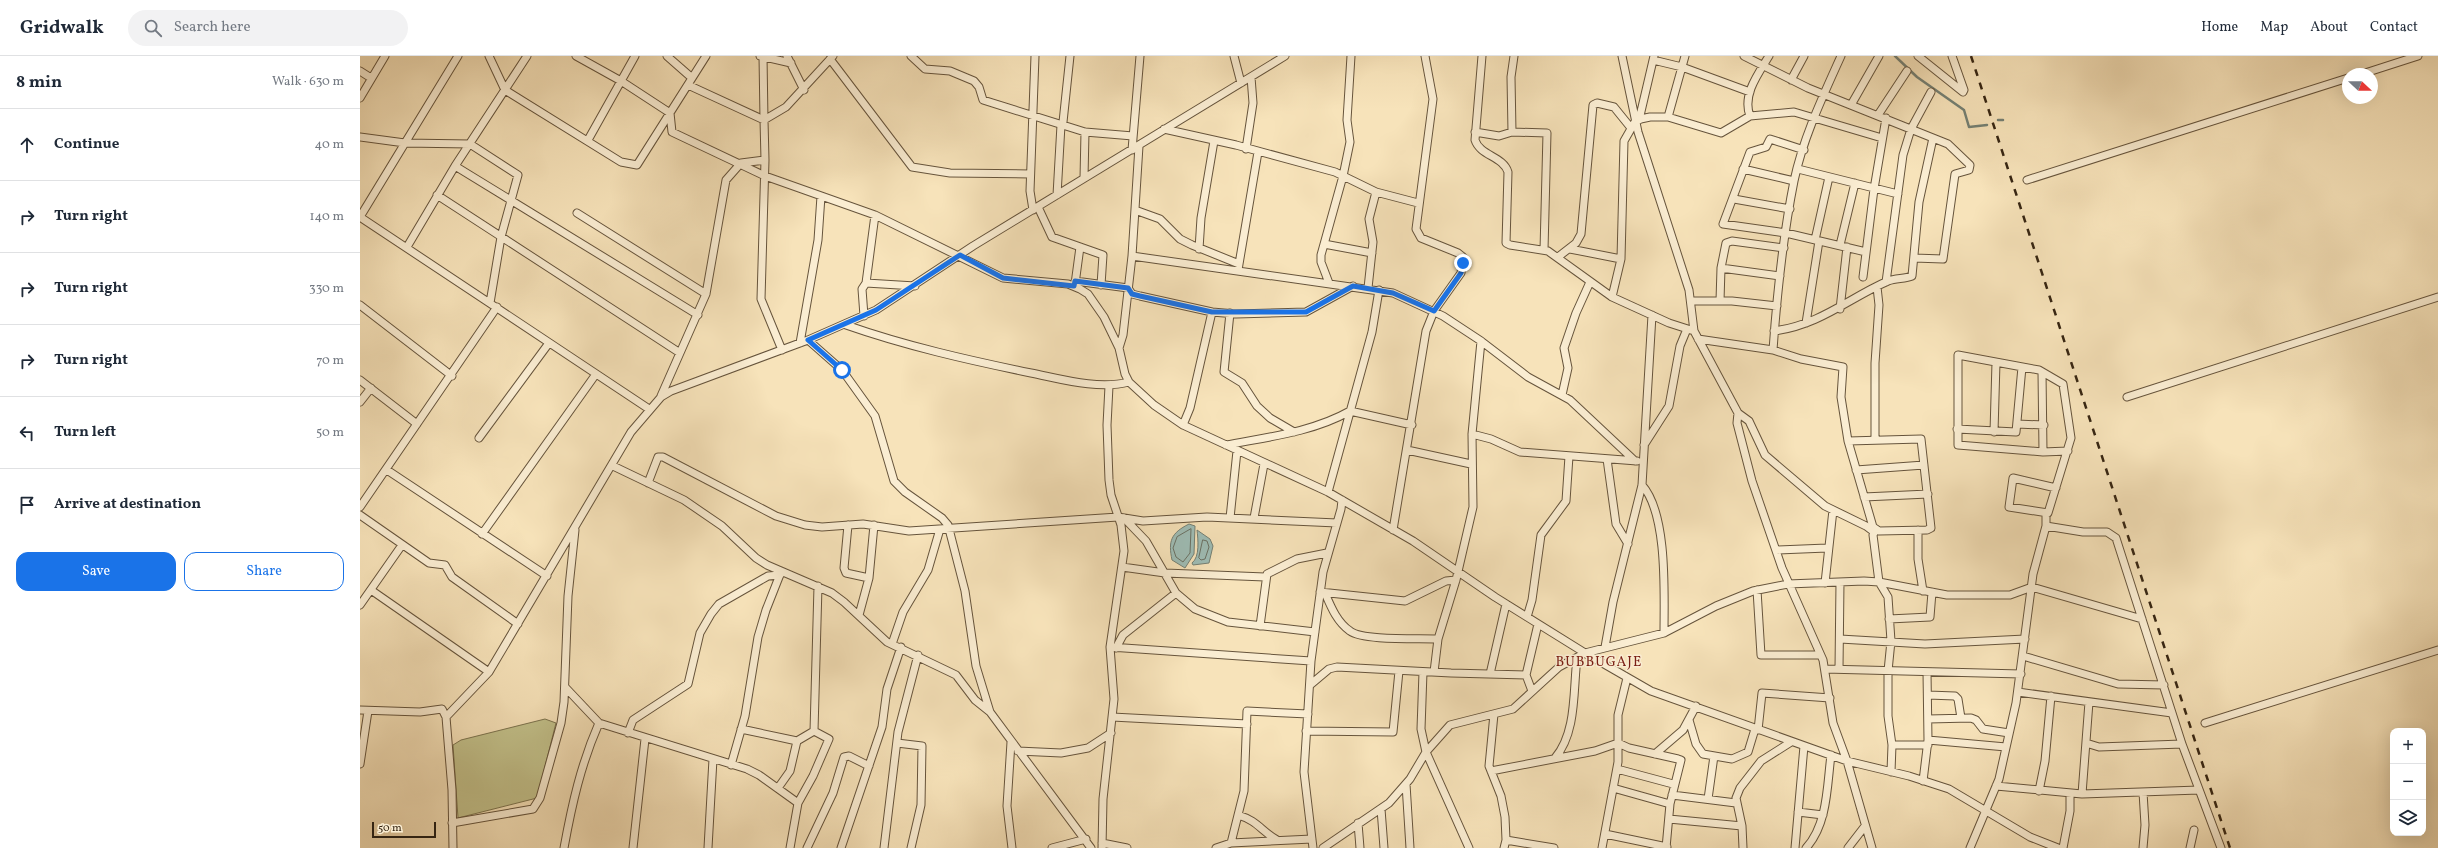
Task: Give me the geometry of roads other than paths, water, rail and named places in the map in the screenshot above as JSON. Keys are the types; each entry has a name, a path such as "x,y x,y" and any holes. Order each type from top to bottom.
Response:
{"street":[{"path":"360,98 385,56"},
{"path":"458,56 360,217 649,409"},
{"path":"489,56 505,90 588,140 621,162 638,165 706,56"},
{"path":"406,247 455,166 527,56"},
{"path":"576,56 621,81 670,113"},
{"path":"588,140 635,56"},
{"path":"668,56 692,78"},
{"path":"782,350 761,299 765,176 762,56 791,63"},
{"path":"787,56 804,90"},
{"path":"911,56 925,69 950,71 974,81 979,87 984,100 1085,132 1133,136"},
{"path":"1035,56 1031,114 1030,191 1036,208 1052,237 1103,255 1101,285"},
{"path":"1057,195 1061,125 1063,122 1070,56"},
{"path":"1132,150 1140,56"},
{"path":"1234,56 1241,83"},
{"path":"1329,283 1321,262 1324,244 1343,176 1350,136 1347,120 1351,56"},
{"path":"1393,530 1412,425 1420,357 1434,311 1461,273 1463,257 1458,253 1417,235 1418,203 1433,98 1425,56"},
{"path":"1474,56 1480,64"},
{"path":"1482,56 1480,64 1475,132 1476,145 1503,163 1508,172 1506,242 1510,245 1544,250 1558,257 1612,297 1690,330 1698,339 1738,413 1749,421 1765,455 1825,506 1875,531 1929,529 1932,525 1921,439 1848,441"},
{"path":"1512,132 1511,76 1514,56"},
{"path":"1622,56 1637,120 1691,301 1690,330 1680,346 1669,406 1644,445"},
{"path":"1668,117 1685,56"},
{"path":"1744,56 1791,80 1951,145 1970,168 1955,174 1943,259 1914,258"},
{"path":"1750,116 1747,108 1750,92 1756,77 1769,56"},
{"path":"1791,80 1804,56"},
{"path":"1773,350 1780,276 1794,180 1824,94 1841,56"},
{"path":"1851,104 1879,56"},
{"path":"1918,56 1963,92 1964,90 1952,56"},
{"path":"2378,69 2418,56"},
{"path":"764,120 786,107 804,90 832,57 912,167 950,173 1030,174"},
{"path":"446,717 489,672 613,466 631,432 649,409 661,397 671,391 808,340 864,316 915,286 960,255 1084,178 1139,146 1164,129 1283,57"},
{"path":"1612,297 1621,259 1624,142 1637,120 1654,58 1750,92"},
{"path":"360,71 371,78"},
{"path":"1878,115 1907,71"},
{"path":"1246,149 1253,103 1250,77"},
{"path":"2027,180 2342,80"},
{"path":"688,85 764,120"},
{"path":"1886,282 1903,155 1911,128 1931,92"},
{"path":"1558,257 1576,243 1583,220 1593,105 1597,103 1614,107 1631,128"},
{"path":"1637,120 1650,117 1668,117 1721,133 1750,116 1794,112 1882,138"},
{"path":"670,113 672,132 712,152 741,163 765,176 875,215 960,255 1003,278 1128,288 1132,294 1212,312 1230,314 1306,312 1353,286"},
{"path":"1863,277 1874,189 1886,118"},
{"path":"1164,129 1258,152 1343,176 1376,192 1418,203"},
{"path":"1084,178 1085,132"},
{"path":"1475,132 1499,136 1512,132 1546,132 1548,135 1544,250"},
{"path":"360,137 405,143 470,144 518,175 501,237 490,303"},
{"path":"1774,330 1806,322 1840,309 1886,282 1912,276 1920,202 1933,138"},
{"path":"1804,150 1770,139 1766,147 1750,152 1734,199 1724,222 1726,226 1786,233 1866,252"},
{"path":"1199,249 1201,218 1214,141"},
{"path":"1119,348 1123,336 1132,256 1139,146"},
{"path":"1238,267 1258,152"},
{"path":"661,397 706,294 726,180 741,163 765,160"},
{"path":"455,166 698,315"},
{"path":"1798,169 1898,194"},
{"path":"1743,170 1794,180"},
{"path":"1806,322 1817,240 1829,177"},
{"path":"1840,309 1844,246 1855,183"},
{"path":"1368,288 1373,242 1369,219 1376,192"},
{"path":"437,195 680,354"},
{"path":"800,343 818,240 821,196"},
{"path":"1734,199 1790,209"},
{"path":"1135,210 1160,219 1180,239 1238,267"},
{"path":"577,213 706,294"},
{"path":"864,316 862,289 866,283 875,215"},
{"path":"1720,301 1721,268 1726,243 1784,248"},
{"path":"1324,244 1372,252"},
{"path":"1075,284 1080,247"},
{"path":"1570,249 1621,259"},
{"path":"1132,256 1174,264 1238,267 1393,293 1434,311 1481,341 1528,376 1570,400 1635,461"},
{"path":"1721,268 1780,276"},
{"path":"1562,395 1568,368 1564,348 1576,313 1590,282"},
{"path":"866,283 915,286"},
{"path":"1075,284 1088,294 1104,317 1119,348 1125,374 1129,382 1154,405 1183,425 1264,464 1328,492 1413,541 1506,604 1585,653 1651,691 1696,706 1756,730 1847,761 1923,781 1961,794 2030,837 2058,848"},
{"path":"1875,440 1875,363 1879,305 1877,287"},
{"path":"1328,492 1372,332 1379,290"},
{"path":"2127,397 2438,297"},
{"path":"1691,301 1720,301 1777,306"},
{"path":"360,305 452,376"},
{"path":"360,507 452,376 497,308"},
{"path":"1183,425 1190,408 1212,312"},
{"path":"1230,314 1224,372 1242,383 1256,406 1270,418 1294,432"},
{"path":"1605,647 1607,630 1642,485 1652,315"},
{"path":"846,325 872,334 1002,367 1109,386 1129,382"},
{"path":"1698,339 1773,350 1801,359 1843,367 1841,397 1848,441 1875,531 1879,582 1888,597 1891,641 1888,671 1888,716 1892,745 1891,772"},
{"path":"808,340 842,370 875,416 894,481 905,492 942,518 949,528 965,591 976,666 990,712"},
{"path":"1434,672 1438,639 1456,580 1457,570 1473,507 1471,464 1472,434 1481,341"},
{"path":"479,438 549,342"},
{"path":"1970,848 1996,786 2006,747 2018,692 2033,574 2046,526 2046,514 2068,451 2072,432 2063,384 2042,372 1958,355 1957,443 1959,445 2044,452 2068,451"},
{"path":"1994,432 1996,362"},
{"path":"1957,429 2014,433 2017,424 2022,367"},
{"path":"2042,372 2044,452"},
{"path":"482,534 596,374"},
{"path":"360,380 417,424"},
{"path":"1109,386 1107,425 1109,480 1121,518 1124,539 1113,648 1114,688 1111,733 1103,799 1102,846 1127,848"},
{"path":"360,402 371,388"},
{"path":"1226,445 1294,432 1330,422 1350,411 1412,425"},
{"path":"1738,413 1738,423 1752,481 1788,584 1825,669 1833,722 1847,761 1872,848"},
{"path":"2017,424 2044,425"},
{"path":"1472,434 1491,439 1520,452 1643,462"},
{"path":"1407,450 1471,464"},
{"path":"1230,518 1237,451"},
{"path":"1527,617 1532,600 1541,535 1566,501 1569,456"},
{"path":"648,482 658,457 661,457 790,521 822,527 874,525 909,531 1121,518 1143,521 1254,518 1337,523"},
{"path":"1608,459 1616,524 1628,544"},
{"path":"1254,518 1264,464"},
{"path":"1856,470 1924,464"},
{"path":"613,466 684,500 722,526 756,558 781,574 818,586 844,602 882,638 956,675 975,700 990,712 1011,742 1086,839 1090,848"},
{"path":"387,470 547,576"},
{"path":"2046,514 2010,509 2009,505 2012,479 2056,488"},
{"path":"1642,485 1652,498 1663,555 1664,633"},
{"path":"1864,497 1928,494"},
{"path":"1313,848 1304,772 1311,661 1323,593 1327,553 1337,523 1342,500"},
{"path":"1825,582 1827,548 1833,510"},
{"path":"360,515 429,563 444,564 452,576 518,624"},
{"path":"1121,518 1146,541 1176,593 1195,609 1228,622 1315,632"},
{"path":"848,525 844,568 846,573 868,578"},
{"path":"859,615 868,578 874,525"},
{"path":"2046,526 2083,532 2107,532 2116,538 2182,744 2221,848"},
{"path":"452,823 533,808 537,805 561,723 565,687 568,596 576,528"},
{"path":"892,644 903,612 928,570 940,529"},
{"path":"1918,530 1918,559 1923,591"},
{"path":"360,605 402,544"},
{"path":"1776,550 1827,548"},
{"path":"1260,626 1265,577 1271,570 1285,564 1327,553"},
{"path":"1122,567 1165,573 1265,577"},
{"path":"731,764 741,729 758,638 766,610 781,574"},
{"path":"628,734 633,720 688,684 700,633 710,614 719,604 768,576 781,574"},
{"path":"1323,593 1405,601 1446,581 1456,580"},
{"path":"1324,848 1358,823 1381,809 1406,784 1426,752 1450,725 1513,710 1559,667 1585,653 1664,633 1716,606 1757,590 1788,584 1825,582 1879,582 1947,595 2010,595 2032,588 2142,619"},
{"path":"1840,582 1840,669"},
{"path":"814,731 818,586"},
{"path":"371,590 489,672"},
{"path":"1757,590 1760,655 1820,655"},
{"path":"1889,619 1930,617 1932,592"},
{"path":"1113,648 1123,635 1176,593"},
{"path":"1323,593 1342,625 1359,636 1438,639"},
{"path":"1490,674 1506,604"},
{"path":"1532,691 1526,675 1538,624"},
{"path":"1840,639 1930,644 2025,639"},
{"path":"841,848 882,726 887,689 901,647"},
{"path":"1113,648 1311,661"},
{"path":"2205,722 2438,650"},
{"path":"884,848 900,719 918,655"},
{"path":"2023,656 2118,684 2164,685"},
{"path":"1555,758 1562,749 1568,736 1577,658"},
{"path":"1310,684 1329,669 1337,667 1399,671 1526,675"},
{"path":"1825,669 2020,674"},
{"path":"1306,730 1393,732 1399,671"},
{"path":"1423,672 1421,729 1426,752 1469,848"},
{"path":"1923,781 1928,742 1927,672"},
{"path":"1602,848 1617,769 1618,715 1627,678"},
{"path":"565,687 599,723 628,734 731,764 759,775 798,803"},
{"path":"2018,692 2172,712"},
{"path":"1689,720 1699,750 1703,754 1732,759 1745,754 1749,749 1756,730 1762,693 1830,698"},
{"path":"1928,695 1956,696 1958,699 1961,718"},
{"path":"2039,791 2045,761 2051,696"},
{"path":"2082,794 2089,702"},
{"path":"1655,754 1678,736 1689,720 1696,706"},
{"path":"360,710 420,712 442,709 446,717 453,848"},
{"path":"360,764 368,710"},
{"path":"1231,843 1244,791 1248,711 1308,714"},
{"path":"1494,714 1489,766 1501,796 1506,840 1504,848"},
{"path":"1112,717 1247,724"},
{"path":"1928,719 1961,718 1976,720 1983,729 2009,733"},
{"path":"564,848 571,806 582,765 599,723"},
{"path":"741,729 797,741 814,731"},
{"path":"790,848 798,803 813,776 829,739 814,731"},
{"path":"1018,751 1061,754 1088,748 1111,733"},
{"path":"633,848 644,738"},
{"path":"778,788 790,771 797,741"},
{"path":"1011,742 1007,806 1012,848"},
{"path":"1743,848 1742,826 1736,803 1736,798 1740,788 1761,761 1791,742"},
{"path":"1892,745 1928,742 2006,747"},
{"path":"897,743 922,746 921,805 911,848"},
{"path":"1491,771 1595,751 1618,743 1629,748 1681,760 1670,804 1666,848 1605,834"},
{"path":"2086,743 2099,747 2182,744"},
{"path":"1795,848 1804,746"},
{"path":"1806,848 1816,834 1822,815 1831,755"},
{"path":"806,848 833,793 844,757 849,756 869,766"},
{"path":"1708,800 1714,756"},
{"path":"708,848 713,759"},
{"path":"1617,769 1674,784"},
{"path":"1406,784 1410,848"},
{"path":"1996,786 2070,794 2199,790"},
{"path":"1613,788 1670,804"},
{"path":"2143,792 2145,825 2144,848"},
{"path":"1672,794 1736,803"},
{"path":"2063,848 2070,811 2070,794"},
{"path":"1381,809 1384,848"},
{"path":"1798,812 1822,815"},
{"path":"1238,816 1253,819 1266,834 1277,840"},
{"path":"1669,820 1742,826"},
{"path":"1358,823 1360,848"},
{"path":"1848,848 1865,826"},
{"path":"2190,848 2194,830"},
{"path":"1052,848 1075,846 1086,839"},
{"path":"1216,848 1231,843 1312,839"},
{"path":"1506,840 1554,848"}],"water":[{"path":"1189,524 1195,526 1194,554 1185,568 1172,560 1170,548 1172,538 1175,534"},
{"path":"1197,530 1210,539 1213,546 1209,563 1193,565 1192,563 1195,560 1197,552"}],"waterway":[{"path":"1895,56 1917,77 1964,110 1969,127 1987,125"},
{"path":"1998,120 2003,120"}],"railway":[{"path":"1971,56 2230,848"}],"district":[{"name":"BUBBUGAJE","path":"1599,661"}]}
